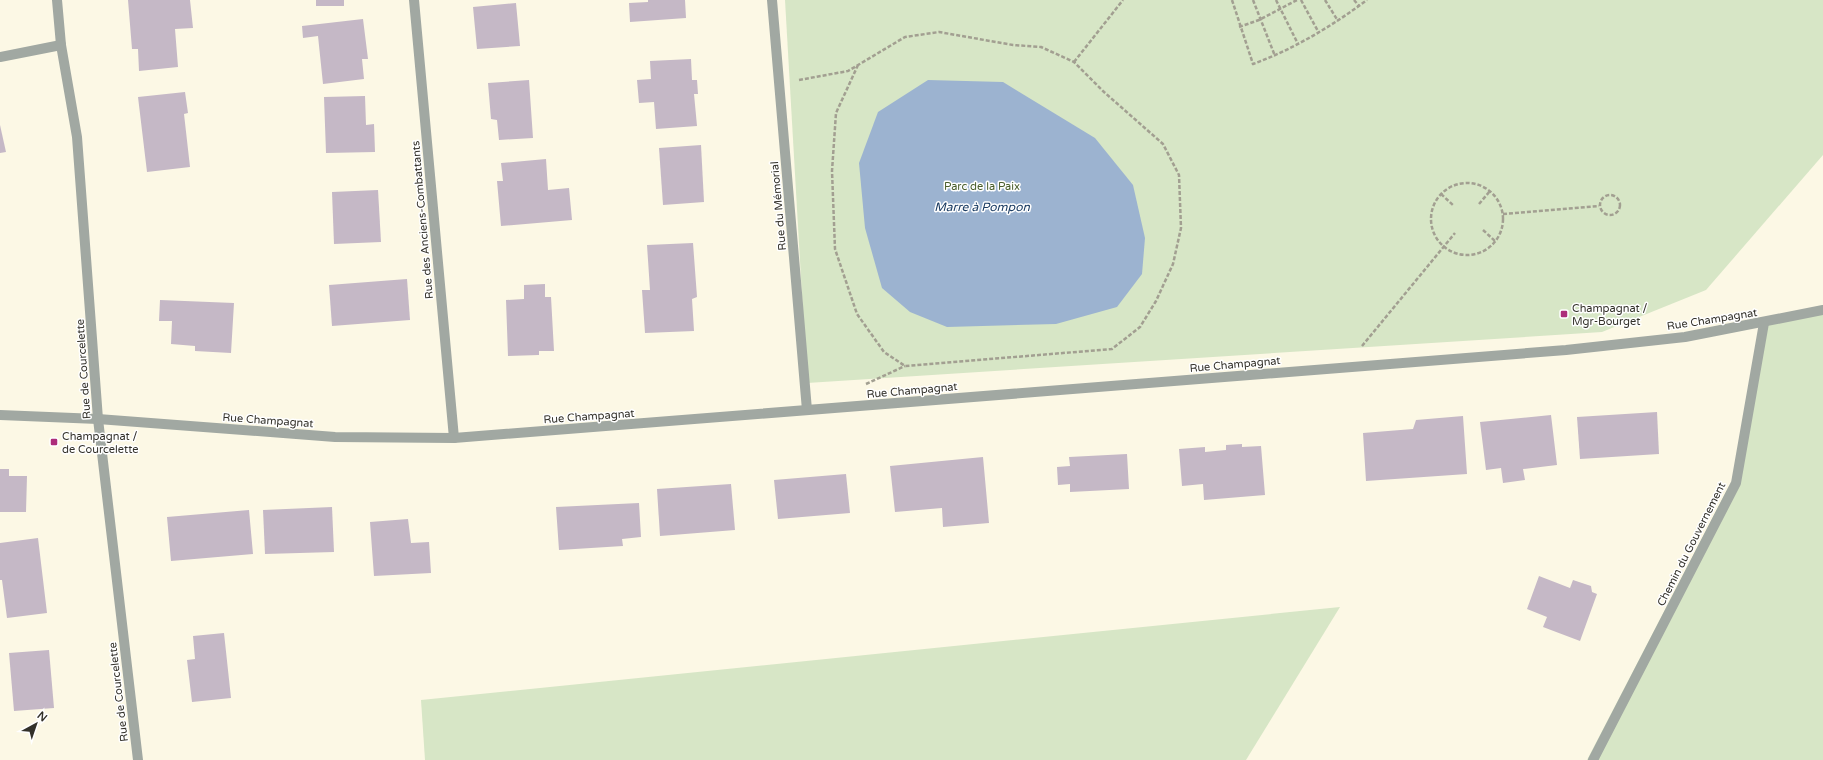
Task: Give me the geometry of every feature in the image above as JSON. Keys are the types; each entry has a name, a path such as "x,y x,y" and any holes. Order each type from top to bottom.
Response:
{"street":[{"name":"Rue de Courcelette","path":"57,0 61,45 77,137 98,419 138,760"},
{"name":"Rue des Anciens-Combattants","path":"414,0 454,438"},
{"name":"Rue du Mémorial","path":"772,0 807,410"},
{"path":"0,57 61,45"},
{"name":"Rue Champagnat","path":"0,415 98,419 335,437 454,438 626,426 807,410 1566,350 1678,338 1764,323 1823,310"},
{"name":"Chemin du Gouvernement","path":"1593,760 1736,483 1764,323"}],"path":[{"path":"1074,62 1123,0"},
{"path":"1232,0 1253,64 1275,56 1319,33 1367,0"},
{"path":"1253,0 1275,56"},
{"path":"1276,0 1298,44"},
{"path":"1240,27 1260,19 1297,0"},
{"path":"1301,0 1319,33"},
{"path":"1326,0 1338,21"},
{"path":"1354,0 1359,6"},
{"path":"779,84 848,71 858,65 905,37 939,32 1013,45 1041,47 1074,62 1104,92 1163,144 1179,175 1181,228 1173,264 1156,301 1140,327 1112,349 905,366 884,352 857,314 835,249 832,171 836,113 858,65"},
{"path":"1465,182 1478,184 1490,191 1499,202 1503,214 1503,227 1495,241 1489,248 1477,254 1464,255 1452,252 1444,247 1435,236 1431,225 1431,214 1434,203 1441,194 1452,186 1465,182"},
{"path":"1479,204 1490,191"},
{"path":"1441,194 1453,205"},
{"path":"1611,194 1617,197 1620,202 1620,209 1615,214 1608,216 1602,212 1599,206 1600,200 1605,195 1611,194"},
{"path":"1503,214 1599,206"},
{"path":"1483,230 1495,241"},
{"path":"1345,367 1455,233"}],"green space":[{"name":"Parc de la Paix","path":"785,0 1823,0 1823,155 1706,290 1602,332 807,383"},
{"path":"1823,310 1823,760 1587,760 1727,490 1732,491 1764,323"},
{"path":"1340,607 1246,760 425,760 421,700"}],"water":[{"name":"Marre à Pompon","path":"928,80 1003,82 1095,138 1133,185 1145,238 1142,274 1117,307 1056,324 947,327 910,312 882,288 865,228 859,163 878,112"}],"building":[{"path":"128,0 190,0 193,28 175,29 178,67 139,71 138,49 132,49"},
{"path":"316,0 344,0 344,6 316,6"},
{"path":"648,0 685,0 686,18 630,22 629,3 648,2"},
{"path":"516,3 520,46 477,49 473,7"},
{"path":"363,19 368,59 362,59 364,79 323,84 318,36 303,38 302,26"},
{"path":"691,59 692,80 697,80 698,94 694,94 697,126 656,129 654,102 639,103 637,80 651,79 650,61"},
{"path":"529,80 533,138 499,140 497,120 491,119 488,83"},
{"path":"185,92 188,113 184,114 190,167 147,172 138,97"},
{"path":"365,96 366,125 374,124 375,152 326,153 324,97"},
{"path":"0,125 6,152 0,153"},
{"path":"701,145 704,202 663,205 659,148"},
{"path":"546,159 548,190 569,188 572,220 501,226 497,181 503,181 501,163"},
{"path":"378,190 381,242 334,244 332,192"},
{"path":"693,243 697,297 692,299 694,331 645,333 642,290 650,290 647,245"},
{"path":"407,279 410,320 332,326 329,285"},
{"path":"545,284 545,297 551,297 554,351 539,351 539,355 508,356 506,300 524,299 524,285"},
{"path":"160,300 234,303 231,353 195,351 195,346 171,344 172,321 159,321"},
{"path":"1657,412 1659,454 1580,459 1577,417"},
{"path":"1551,415 1557,465 1523,469 1525,480 1503,483 1501,468 1486,470 1480,422"},
{"path":"1463,416 1467,474 1366,481 1363,433 1413,429 1416,420"},
{"path":"1242,444 1242,447 1261,446 1265,495 1204,500 1203,484 1182,486 1179,449 1205,447 1205,452 1226,450 1226,445"},
{"path":"1127,454 1129,489 1070,492 1070,484 1058,485 1057,467 1070,466 1069,457"},
{"path":"983,457 989,523 943,527 942,508 895,512 890,466"},
{"path":"0,469 9,469 9,476 27,476 26,512 0,512"},
{"path":"846,474 850,513 778,519 774,480"},
{"path":"731,484 735,530 660,536 657,489"},
{"path":"639,503 641,537 622,539 623,546 559,550 556,507"},
{"path":"332,507 334,552 265,554 263,510"},
{"path":"249,510 253,554 171,561 167,517"},
{"path":"408,519 411,543 429,542 431,573 374,576 370,522"},
{"path":"38,538 47,613 7,618 2,580 0,580 0,543"},
{"path":"1539,576 1570,588 1573,580 1591,586 1592,592 1597,594 1580,641 1543,627 1547,617 1527,609"},
{"path":"224,633 231,698 192,702 187,660 195,659 193,636"},
{"path":"49,650 54,708 14,711 9,653"}],"place":[{"name":"Champagnat / Mgr-Bourget","path":"1564,314"},
{"name":"Champagnat / de Courcelette","path":"54,442"}]}
